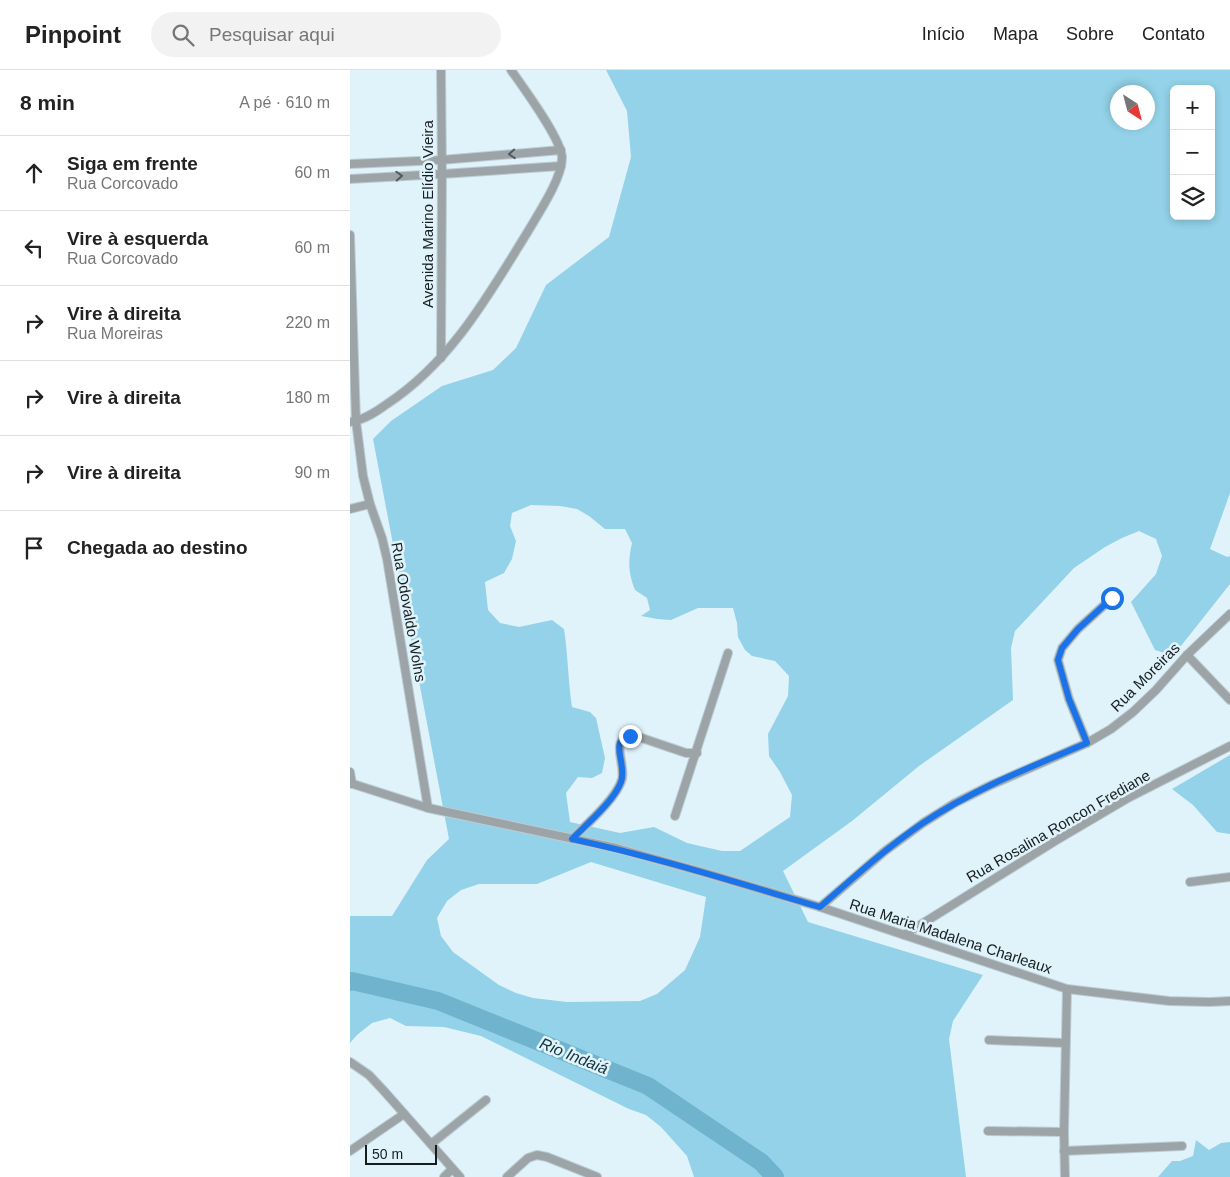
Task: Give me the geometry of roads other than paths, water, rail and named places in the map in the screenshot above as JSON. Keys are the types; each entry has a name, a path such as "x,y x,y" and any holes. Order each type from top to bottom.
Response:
{"street":[{"name":"Avenida Marino Elídio Vieira","path":"441,70 441,358"},
{"path":"353,422 373,414 407,390 441,358 469,325 507,266 553,187 561,166 561,150 546,122 511,70"},
{"path":"350,164 442,160 561,150"},
{"path":"350,178 561,166"},
{"name":"Rua Odovaldo Wolns","path":"350,235 353,422 363,476 387,559 428,808"},
{"path":"350,508 370,504"},
{"path":"1087,743 1069,699 1058,660 1062,648 1078,629 1112,598"},
{"name":"Rua Moreiras","path":"820,907 885,851 923,823 991,785 1087,743 1111,729 1133,712 1156,690 1187,655 1230,614"},
{"path":"676,816 728,653"},
{"path":"1187,655 1230,700"},
{"path":"572,839 615,793 620,784 623,766 619,751 620,744 624,739 636,736 686,753 696,753"},
{"name":"Rua Rosalina Roncon Frediane","path":"904,935 1120,803 1230,746"},
{"path":"350,772 351,784"},
{"name":"Rua Maria Madalena Charleaux","path":"351,784 428,808 626,851 709,874 820,907 1067,990 1169,1001 1230,1001"},
{"path":"1190,882 1230,877"},
{"path":"1065,1177 1067,990"},
{"path":"989,1040 1066,1043"},
{"path":"350,1062 369,1075 460,1177"},
{"path":"431,1144 486,1100"},
{"path":"350,1152 404,1114"},
{"path":"988,1131 1064,1132"},
{"path":"1064,1151 1182,1146"},
{"path":"507,1177 528,1158 537,1155 547,1157 597,1177"},
{"path":"444,1177 452,1169"}],"waterway":[{"name":"Rio Indaiá","path":"350,982 438,1001 648,1086 761,1162 775,1177"}]}
